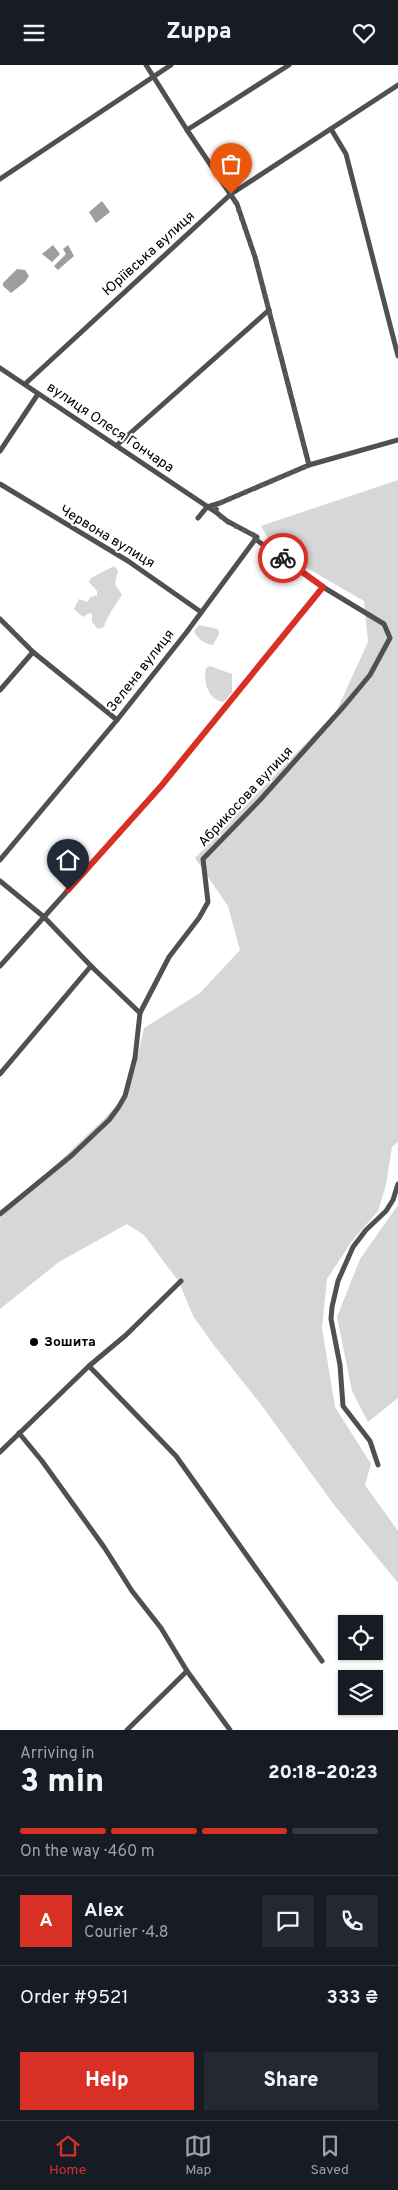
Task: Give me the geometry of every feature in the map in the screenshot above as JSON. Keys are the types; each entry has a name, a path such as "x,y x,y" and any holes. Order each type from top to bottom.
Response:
{"street":[{"path":"146,65 237,205 255,257 309,465"},
{"path":"0,179 171,65"},
{"path":"187,130 289,65"},
{"name":"Юріївська вулиця","path":"25,384 231,194 398,85"},
{"path":"331,129 346,154 398,356"},
{"path":"117,445 268,310"},
{"name":"вулиця Олеся Гончара","path":"0,368 207,507"},
{"path":"0,451 38,394"},
{"path":"198,518 207,507 309,465 398,440"},
{"name":"Червона вулиця","path":"0,484 128,561 201,612"},
{"path":"217,513 216,508 220,503"},
{"path":"0,966 162,785 323,587 255,539 257,537 253,534 227,521 207,507"},
{"name":"Зелена вулиця","path":"0,860 117,720 255,539"},
{"name":"Абрикосова вулиця","path":"140,1013 169,957 199,918 208,902 203,859 260,800 370,675 390,638 384,624 323,587"},
{"path":"0,619 33,652 117,720"},
{"path":"0,690 33,652"},
{"path":"0,881 44,917 90,966 140,1013 135,1058 124,1096 118,1108 109,1120 71,1156 0,1214"},
{"path":"0,1074 90,966"},
{"path":"378,1465 370,1441 343,1406 340,1365 332,1331 332,1313 338,1281 353,1247 386,1211 393,1200 398,1183"},
{"path":"0,1452 181,1281"},
{"path":"89,1366 176,1456 322,1661"},
{"path":"19,1433 42,1461 104,1547 132,1591 161,1627 187,1671 230,1730"},
{"path":"127,1730 187,1671"}],"shaded area":[{"path":"102,201 110,212 96,223 89,212"},
{"path":"53,245 60,254 52,262 42,254"},
{"path":"68,245 74,256 58,270 54,266 66,254 63,249"},
{"path":"17,269 25,270 29,276 25,282 11,293 3,286 3,283"},
{"path":"398,480 398,1142 392,1147 386,1185 378,1211 352,1241 327,1279 322,1328 335,1407 371,1464 365,1485 398,1531 398,1583 335,1506 259,1402 213,1344 193,1316 179,1282 144,1235 127,1224 59,1262 0,1309 0,1218 105,1118 125,1096 135,1069 144,1028 200,993 240,950 228,906 195,858 336,712 368,642 364,601 274,549 261,526"},
{"path":"114,566 118,570 115,584 122,595 109,614 104,627 98,629 92,622 92,614 89,613 83,617 74,609 79,599 88,602 90,597 97,595 97,591 89,582 91,578"},
{"path":"199,625 218,629 219,634 213,645 199,639 194,631"},
{"path":"210,666 232,674 232,692 224,702 219,701 210,694 206,684 206,668"},
{"path":"398,1205 398,1398 368,1422 352,1391 337,1317 360,1259"}],"way so far":[{"path":"231,194 237,205 255,257 309,465 220,503 216,508 217,513 227,521 253,534 257,537 255,539 283,558"}],"place":[{"name":"Зошита","path":"34,1342"}],"route":[{"path":"68,890 162,785 323,587 283,558"}]}
